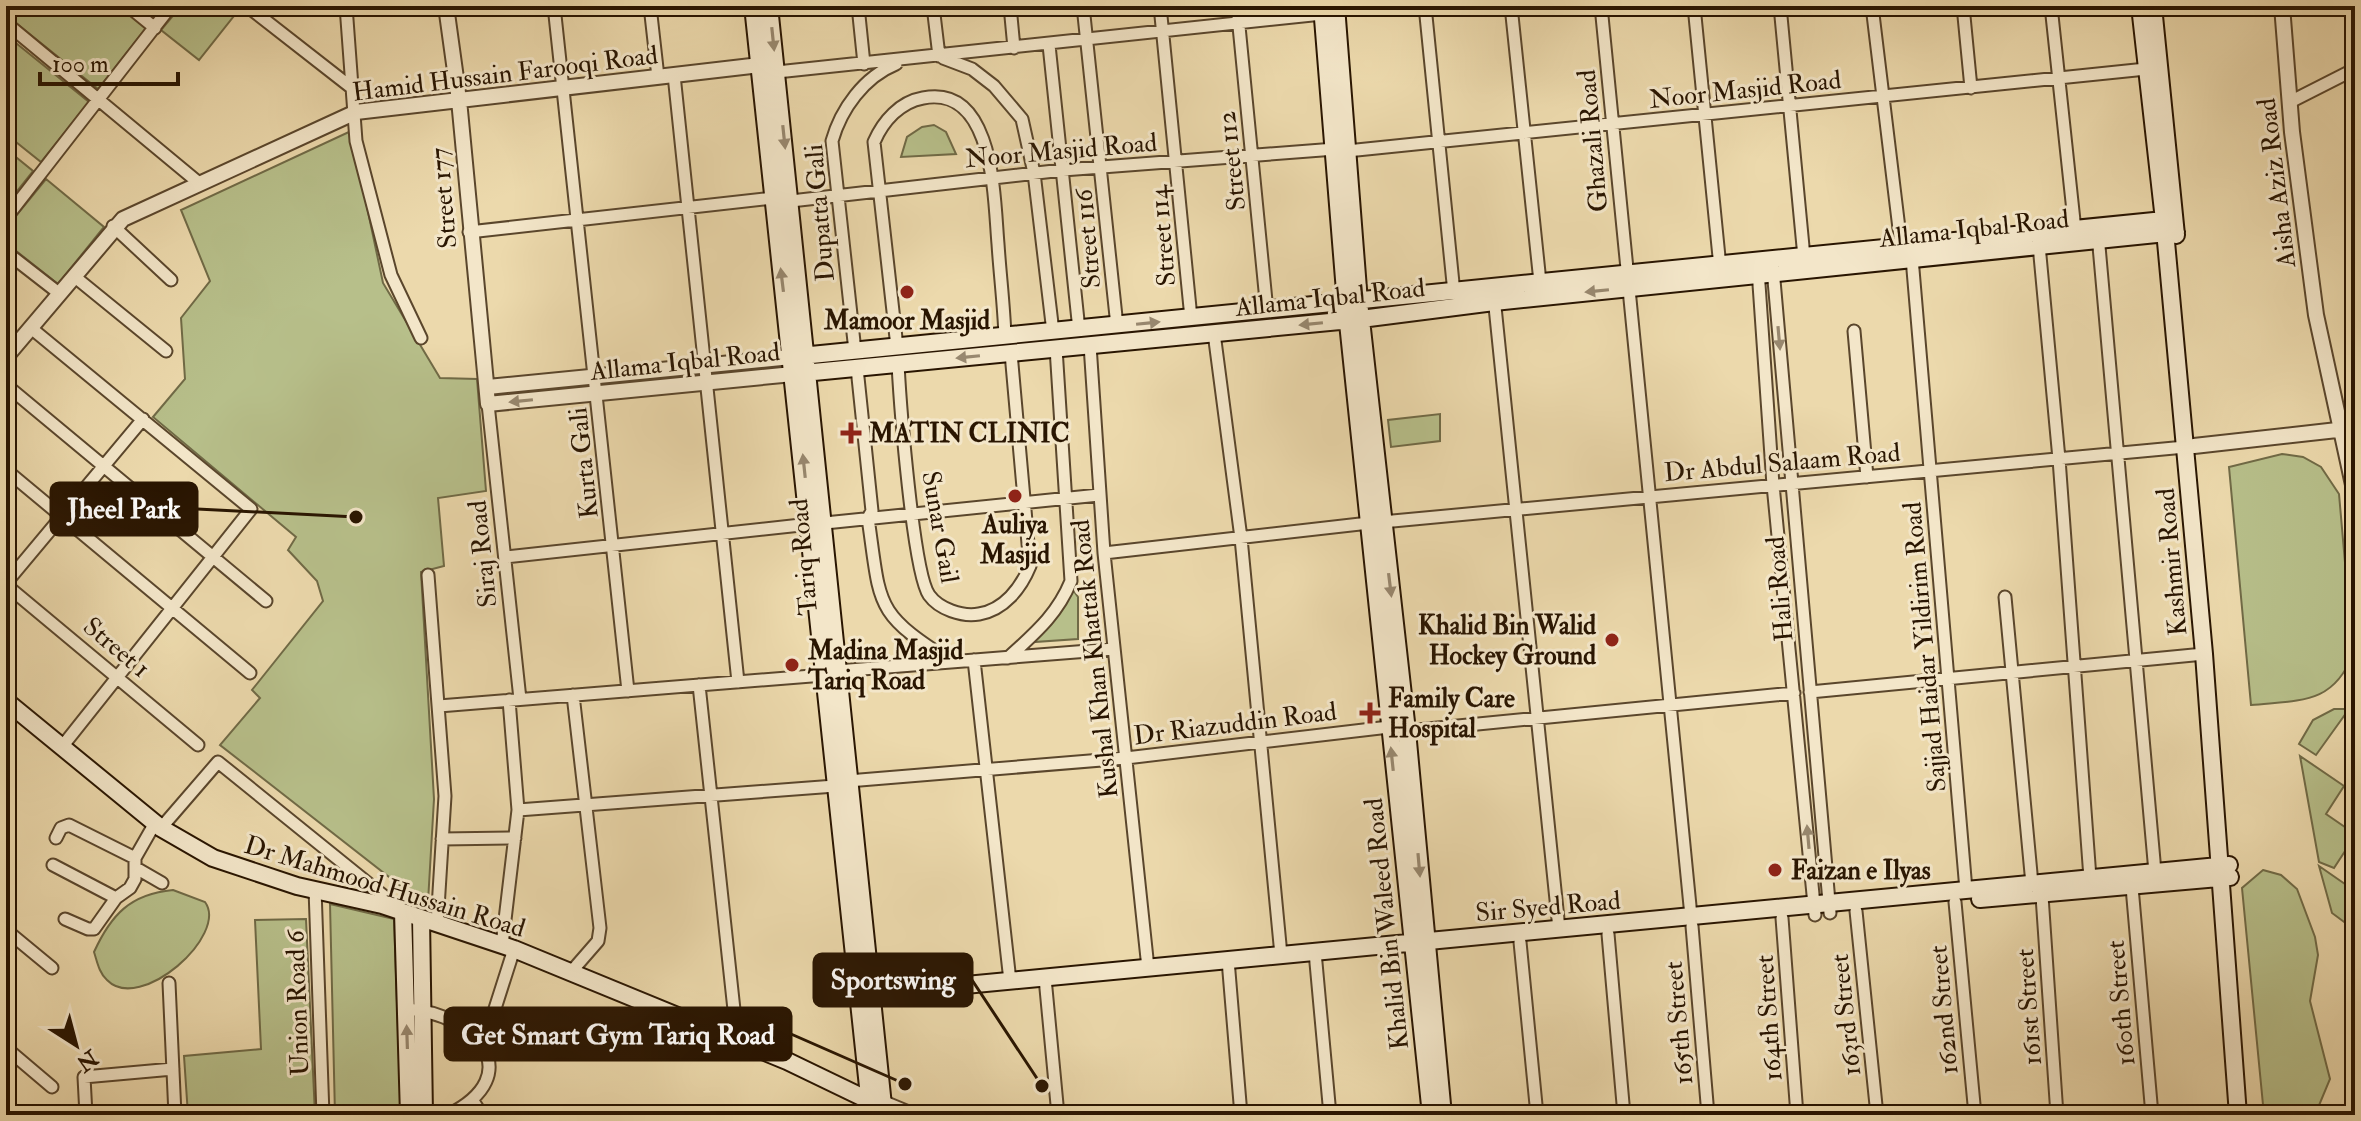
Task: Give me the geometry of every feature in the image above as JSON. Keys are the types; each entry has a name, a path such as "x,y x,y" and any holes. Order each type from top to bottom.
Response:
{"main road":[{"name":"Tariq Road","path":"753,6 773,198 800,365"},
{"name":"Tariq Road","path":"769,6 791,201 800,365 841,784 877,1108"},
{"name":"Kashmir Road","path":"2140,6 2146,69 2170,226"},
{"name":"Kashmir Road","path":"2153,6 2225,872 2238,1115"},
{"path":"1329,9 1353,311 1376,522"},
{"name":"Allama Iqbal Road","path":"1054,340 1079,330 1191,318 1267,311 1353,311 1720,267 1765,268 1804,257 2039,245 2098,234 2170,226"},
{"name":"Allama Iqbal Road","path":"800,365 1054,340 1090,345 1214,333 1454,293 1493,295 1540,282 1626,280 1765,268 2075,230 2098,234"},
{"name":"Kashmir Road","path":"2190,446 2204,654 2249,1115"},
{"name":"Khalid Bin Waleed Road","path":"1376,522 1389,727 1419,942"},
{"name":"Khalid Bin Waleed Road","path":"1376,522 1407,731 1431,1115"},
{"name":"Dr Mahmood Hussain Road","path":"6,701 158,826 213,858 403,912 508,947 726,1035 877,1108"},
{"name":"Tariq Road","path":"841,784 872,998 877,1108"},
{"name":"Sir Syed Road","path":"872,998 1315,957 1419,942 1608,934 1692,921 2114,882 2155,872 2225,872"},
{"name":"Sir Syed Road","path":"2037,890 2090,878 2132,887 2225,872"},
{"name":"Sir Syed Road","path":"1692,921 1782,918 1822,909 1856,911 1961,896"},
{"path":"403,912 424,1115"},
{"path":"409,1115 421,918"},
{"name":"Sir Syed Road","path":"1419,942 1520,942 1559,929 1665,924"},
{"name":"Sir Syed Road","path":"872,998 1010,981 1046,982 1148,968 1229,965 1281,955 1315,957"},
{"name":"Khalid Bin Waleed Road","path":"1421,972 1443,1115"}],"street":[{"path":"128,6 155,28"},
{"path":"6,218 171,6"},
{"path":"247,6 352,88"},
{"path":"346,6 356,141 383,251 421,338"},
{"name":"Street 177","path":"446,6 459,100 469,232 488,404"},
{"name":"Kurta Gali","path":"554,6 615,545 628,691"},
{"path":"650,6 658,77"},
{"path":"858,6 864,64"},
{"path":"933,6 939,56"},
{"path":"1010,6 1014,48"},
{"name":"Street 116","path":"1083,6 1117,326"},
{"name":"Street 114","path":"1160,6 1191,318"},
{"name":"Street 112","path":"1237,6 1267,311"},
{"path":"777,72 1162,33 1367,6"},
{"path":"1425,6 1454,293"},
{"path":"1511,6 1540,282"},
{"name":"Ghazali Road","path":"1601,6 1669,703"},
{"path":"1694,6 1720,267"},
{"path":"1780,6 1804,257"},
{"name":"Sajjad Haidar Yildirim Road","path":"1872,6 1882,97 1907,251 1931,471 1961,896"},
{"path":"1963,6 1971,88"},
{"path":"2051,6 2075,230"},
{"name":"Aisha Aziz Road","path":"2282,6 2290,102 2316,315 2349,428 2354,486"},
{"path":"6,23 199,183"},
{"path":"1049,45 1079,330"},
{"path":"939,56 972,69 1013,106 1022,119 1034,173 1054,340 1071,581 1061,605 1044,626 1008,658"},
{"name":"Dupatta Gali","path":"909,59 887,68 868,82 838,119 832,141 835,195 872,511 868,518 880,597 885,610 912,637 952,662"},
{"name":"Hamid Hussain Farooqi Road","path":"8,352 75,277 113,226 199,183 356,112 760,65"},
{"name":"Noor Masjid Road","path":"791,201 1063,170 1102,169 1252,153 1341,150 1439,141 2146,69"},
{"path":"2290,102 2355,69"},
{"path":"674,75 738,682"},
{"name":"Sunar Gail","path":"931,97 958,106 977,125 987,145 993,178 1030,566 1024,580 1002,604 976,615 951,611 937,604 927,593 913,514 879,191 873,154 879,130 909,102 931,97"},
{"path":"469,232 773,198"},
{"path":"113,226 171,280"},
{"path":"2098,234 2139,661 2155,872"},
{"path":"2039,245 2059,459 2090,878"},
{"path":"6,252 60,294"},
{"name":"Hali Road","path":"1765,268 1792,484 1810,690 1822,909"},
{"name":"Hali Road","path":"1765,268 1773,485 1794,691 1822,909"},
{"path":"75,277 166,351"},
{"path":"1493,295 1559,929"},
{"path":"31,328 251,509 61,748"},
{"path":"1854,331 1867,477"},
{"path":"1214,333 1241,538 1281,955"},
{"name":"Kushal Khan Khattak Road","path":"1090,345 1104,553 1148,968"},
{"name":"Allama Iqbal Road","path":"488,387 705,366 800,365"},
{"name":"Allama Iqbal Road","path":"488,404 706,383 800,365"},
{"path":"6,385 266,601"},
{"name":"Siraj Road","path":"473,1101 485,1081 489,1062 484,1043 508,947 518,810 505,557 488,404"},
{"path":"6,584 143,419"},
{"path":"2190,446 2349,428"},
{"name":"Dr Abdul Salaam Road","path":"1104,553 1376,522 2190,446"},
{"path":"6,470 250,673"},
{"path":"505,557 1099,495"},
{"path":"428,575 445,796 437,924"},
{"name":"Street 1","path":"6,584 198,745"},
{"name":"161st Street","path":"2005,597 2037,890 2057,1115"},
{"path":"439,706 1114,649"},
{"path":"1407,731 1669,703 1948,680 2204,654"},
{"path":"974,660 1010,981"},
{"path":"699,685 735,1019 726,1035"},
{"path":"571,972 598,941 600,928 573,695"},
{"name":"165th Street","path":"1669,703 1708,1115"},
{"name":"Dr Riazuddin Road","path":"518,810 1126,758 1389,727"},
{"path":"65,919 94,929 116,898 130,888 136,863 158,826 218,762 376,887 403,912"},
{"path":"56,838 61,828 69,825 136,863 162,883"},
{"path":"442,839 515,838"},
{"path":"53,865 116,898"},
{"name":"160th Street","path":"2132,887 2152,1115"},
{"name":"Union Road 6","path":"315,889 323,1115"},
{"name":"162nd Street","path":"1961,896 1975,1115"},
{"name":"163rd Street","path":"1856,911 1877,1115"},
{"name":"164th Street","path":"1782,918 1797,1115"},
{"path":"6,930 52,968"},
{"path":"1608,934 1624,1115"},
{"path":"1520,942 1537,1115"},
{"path":"1315,957 1330,1115"},
{"path":"1229,965 1241,1115"},
{"path":"1046,982 1058,1115"},
{"path":"169,983 175,1115"},
{"path":"414,1009 469,1028 484,1043"},
{"path":"6,1048 52,1087"},
{"path":"86,1115 84,1077 173,1069"},
{"path":"448,1115 473,1101 482,1115"},
{"name":"Dr Mahmood Hussain Road","path":"877,1108 912,1115"}],"green space":[{"path":"6,6 121,6 147,27 98,89 6,15"},
{"path":"181,6 241,7 199,60 161,30"},
{"path":"6,35 89,102 41,162 6,134"},
{"path":"934,125 946,132 956,154 901,157 907,137 922,127"},
{"path":"351,131 383,283 440,378 477,379 486,491 438,498 444,566 421,572 434,799 428,902 416,898 220,745 260,698 252,690 323,601 317,581 288,550 296,537 153,417 185,379 181,318 210,281 181,210"},
{"path":"6,149 33,171 6,205"},
{"path":"46,179 104,227 58,284 6,243 6,228"},
{"path":"1440,414 1440,441 1391,447 1388,420"},
{"path":"2282,454 2303,457 2321,467 2339,494 2353,654 2336,683 2313,697 2251,705 2229,467"},
{"path":"1071,587 1078,597 1078,639 1034,642"},
{"path":"2334,709 2349,709 2316,755 2299,744 2313,720"},
{"path":"2300,756 2344,786 2326,814 2355,834 2355,848 2349,845 2334,868 2319,862"},
{"path":"2319,866 2355,891 2355,930 2332,913"},
{"path":"2263,870 2281,875 2297,889 2315,937 2318,955 2310,1001 2330,1079 2315,1115 2264,1115 2242,888"},
{"path":"173,890 205,902 209,916 204,933 193,950 159,979 140,987 122,988 107,980 94,952 107,927 134,902 158,892"},
{"path":"330,904 394,919 401,1115 335,1115"},
{"path":"306,919 315,1115 188,1115 184,1056 261,1049 255,920"}],"place":[{"name":"Mamoor Masjid","path":"907,292"},
{"name":"MATIN CLINIC","path":"851,433"},
{"name":"Auliya Masjid","path":"1015,496"},
{"name":"Jheel Park","path":"356,517"},
{"name":"Khalid Bin Walid Hockey Ground","path":"1612,640"},
{"name":"Madina Masjid Tariq Road","path":"792,665"},
{"name":"Family Care Hospital","path":"1370,713"},
{"name":"Faizan e Ilyas","path":"1775,870"},
{"name":"Get Smart Gym Tariq Road","path":"905,1084"},
{"name":"Sportswing","path":"1042,1086"}]}
